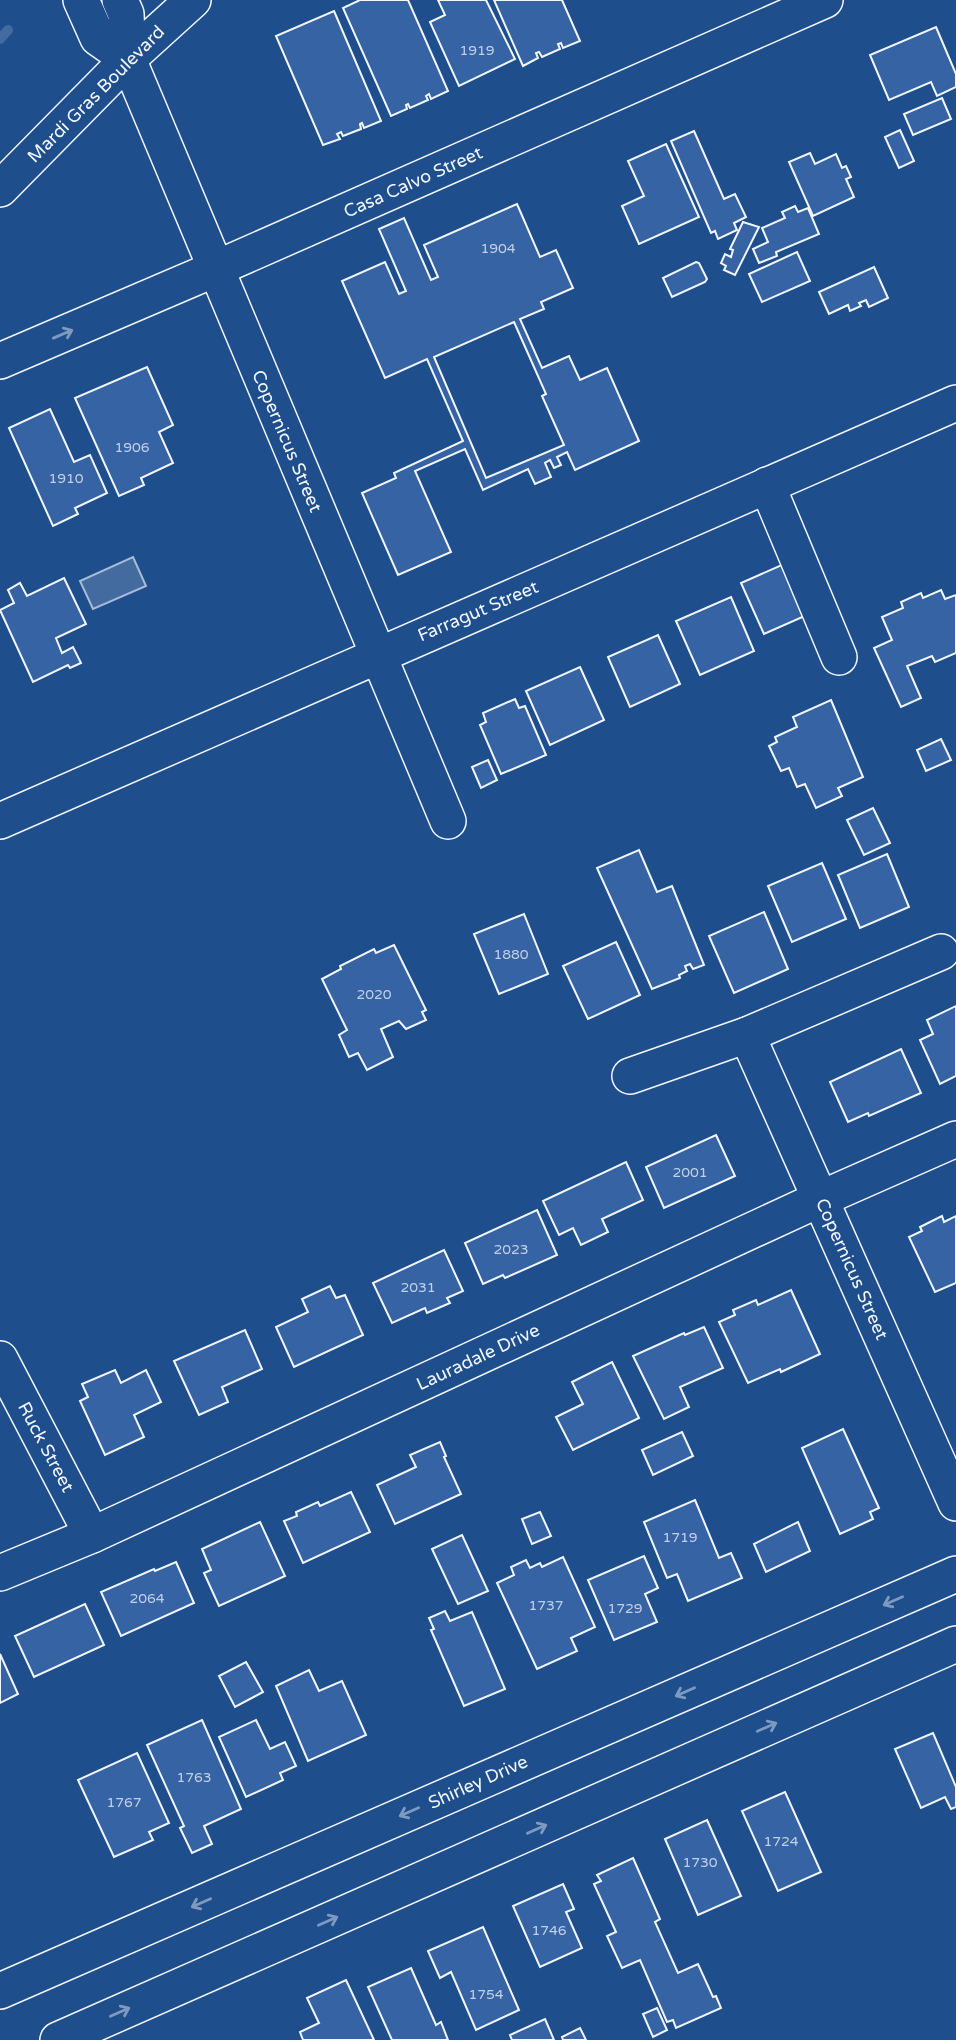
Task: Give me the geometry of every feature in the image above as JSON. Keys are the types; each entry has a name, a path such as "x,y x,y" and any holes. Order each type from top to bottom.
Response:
{"street":[{"path":"81,0 98,38 128,60"},
{"name":"Copernicus Street","path":"120,0 126,14 128,60 449,821"},
{"name":"Mardi Gras Boulevard","path":"0,189 128,60 193,0"},
{"name":"Casa Calvo Street","path":"0,361 215,270 825,0"},
{"name":"Farragut Street","path":"0,821 956,403"},
{"path":"767,485 839,657"},
{"path":"630,1076 747,1035 941,952"},
{"name":"Copernicus Street","path":"747,1035 956,1503"},
{"name":"Lauradale Drive","path":"0,1573 92,1535 820,1199 956,1139"},
{"name":"Ruck Street","path":"0,1359 92,1535"},
{"name":"Shirley Drive","path":"0,1991 956,1574"},
{"path":"58,2040 956,1644"}],"water":[{"path":"133,557 146,586 93,609 80,581"}],"building":[{"path":"360,0 408,0 448,91 431,99 429,94 426,96 428,100 410,108 408,104 407,109 391,116 343,8"},
{"path":"438,0 486,0 515,59 459,86 430,22 445,15"},
{"path":"494,0 562,0 580,41 563,48 561,43 558,44 560,49 542,57 539,52 536,53 538,58 523,66"},
{"path":"334,11 381,121 364,128 362,123 361,129 343,136 341,132 337,134 340,139 323,145 276,36"},
{"path":"936,27 956,74 956,87 937,96 931,82 889,100 870,55"},
{"path":"942,98 951,119 913,135 904,114"},
{"path":"900,130 914,161 899,168 885,137"},
{"path":"694,131 724,199 735,194 746,217 734,223 737,230 718,239 715,231 711,233 671,141"},
{"path":"666,144 699,217 639,244 622,206 644,196 628,161"},
{"path":"810,153 815,164 836,154 842,168 846,166 851,177 846,179 854,197 813,216 789,162"},
{"path":"517,204 540,257 556,250 573,288 541,302 544,309 520,319 542,368 569,356 580,380 607,368 639,441 575,470 567,452 557,457 561,465 554,468 550,460 545,463 551,477 535,484 528,469 483,490 465,449 415,471 451,552 398,575 362,493 396,478 394,473 463,441 427,359 385,378 342,281 385,262 399,294 406,291 379,229 404,218 431,280 438,277 424,245","holes":["514,322 546,394 542,396 564,445 486,478 434,357"]},
{"path":"795,206 798,212 808,208 819,234 776,252 777,256 759,263 753,249 768,242 762,228 785,218 782,212"},
{"path":"743,222 759,227 735,275 724,270 726,266 721,263 725,254 731,257 733,250 730,249"},
{"path":"797,252 810,281 762,302 749,274"},
{"path":"696,262 707,279 705,282 672,297 663,278"},
{"path":"874,267 888,298 869,307 866,300 859,303 861,306 850,311 848,305 829,314 819,292"},
{"path":"147,367 173,425 159,432 173,463 141,478 144,485 119,496 75,398"},
{"path":"50,409 74,462 90,455 107,493 75,508 78,514 53,526 9,428"},
{"path":"784,564 807,615 764,634 741,583"},
{"path":"64,578 86,624 56,638 62,653 73,647 81,663 70,668 68,665 33,682 0,610 14,603 8,590 20,583 27,596"},
{"path":"941,590 945,599 956,595 956,653 935,662 932,656 907,666 921,698 901,707 874,648 892,640 882,617 903,608 901,602 921,593 923,598"},
{"path":"731,597 754,651 700,675 676,621"},
{"path":"658,635 680,684 630,707 608,657"},
{"path":"580,667 604,720 550,745 526,691"},
{"path":"515,699 519,708 525,706 546,755 501,774 480,725 486,722 483,713"},
{"path":"831,700 863,777 838,788 842,796 816,808 805,784 797,787 789,768 781,771 769,746 777,742 775,737 797,727 793,717"},
{"path":"941,739 951,760 926,771 917,750"},
{"path":"488,760 497,780 481,788 472,767"},
{"path":"873,808 890,843 864,855 847,820"},
{"path":"639,850 657,892 672,886 704,965 693,969 690,964 685,966 687,971 679,975 680,978 652,989 597,868"},
{"path":"887,854 909,907 860,928 838,875"},
{"path":"822,863 846,919 792,942 768,886"},
{"path":"764,912 788,969 734,993 709,936"},
{"path":"524,914 548,974 499,994 474,934"},
{"path":"616,942 640,995 588,1019 563,966"},
{"path":"394,945 426,1010 422,1012 426,1020 406,1029 399,1021 381,1029 393,1057 367,1070 358,1053 349,1057 339,1035 347,1030 322,979 341,969 340,966 374,949 376,953"},
{"path":"956,1006 956,1076 940,1084 920,1040 933,1034 927,1020"},
{"path":"901,1049 921,1093 869,1116 868,1113 848,1122 830,1082"},
{"path":"716,1135 735,1176 664,1208 646,1167"},
{"path":"626,1162 643,1200 602,1219 608,1232 581,1245 573,1228 559,1235 543,1201"},
{"path":"537,1210 557,1255 505,1278 503,1275 483,1284 465,1243"},
{"path":"942,1216 944,1222 956,1216 956,1283 935,1292 909,1237 922,1231 920,1227"},
{"path":"444,1250 463,1291 447,1298 450,1303 427,1313 425,1308 392,1323 373,1283"},
{"path":"330,1286 336,1298 345,1295 363,1335 294,1367 276,1327 308,1312 302,1299"},
{"path":"791,1290 820,1354 781,1372 780,1369 748,1383 719,1322 735,1315 733,1310 756,1300 758,1305"},
{"path":"704,1327 723,1368 680,1387 689,1407 664,1419 633,1356"},
{"path":"245,1330 262,1369 222,1387 228,1402 199,1415 174,1361"},
{"path":"612,1362 639,1418 573,1450 556,1417 583,1404 572,1382"},
{"path":"115,1370 121,1383 146,1370 161,1402 134,1415 144,1437 105,1455 80,1401 88,1397 82,1384"},
{"path":"843,1429 879,1508 870,1512 873,1519 840,1534 802,1448"},
{"path":"682,1432 693,1456 653,1475 642,1450"},
{"path":"440,1442 461,1494 395,1524 377,1485 416,1467 410,1455"},
{"path":"351,1492 370,1532 303,1563 284,1521 318,1502 320,1506"},
{"path":"695,1500 719,1558 731,1553 742,1578 688,1601 677,1574 667,1578 644,1522"},
{"path":"540,1512 551,1536 532,1544 522,1519"},
{"path":"260,1522 285,1576 219,1606 204,1573 211,1570 202,1549"},
{"path":"798,1522 810,1551 766,1572 754,1544"},
{"path":"462,1535 488,1591 458,1604 432,1549"},
{"path":"644,1556 658,1588 645,1594 657,1622 614,1640 588,1580"},
{"path":"563,1557 595,1627 571,1638 577,1651 537,1669 497,1583 514,1575 511,1567 526,1560 530,1568 540,1563 542,1567"},
{"path":"176,1562 194,1603 121,1636 101,1592"},
{"path":"85,1604 104,1645 34,1677 15,1636"},
{"path":"445,1611 450,1621 472,1612 505,1689 464,1706 431,1630 434,1629 429,1618"},
{"path":"0,1654 18,1694 0,1703"},
{"path":"246,1662 263,1692 235,1707 219,1676"},
{"path":"309,1670 319,1691 342,1681 366,1735 308,1761 276,1686"},
{"path":"202,1720 241,1809 204,1826 212,1844 192,1853 180,1828 184,1826 147,1745"},
{"path":"256,1720 270,1749 285,1742 296,1766 280,1773 283,1780 246,1797 219,1737"},
{"path":"933,1733 956,1787 956,1807 951,1809 945,1797 921,1808 895,1749"},
{"path":"137,1753 169,1823 149,1832 153,1840 114,1857 78,1780"},
{"path":"785,1792 821,1872 778,1891 742,1811"},
{"path":"707,1820 741,1896 698,1915 665,1839"},
{"path":"633,1858 660,1919 655,1922 678,1973 698,1964 721,2008 676,2028 673,2020 667,2022 640,1960 622,1968 607,1936 616,1932 594,1884 601,1881 597,1875"},
{"path":"563,1884 574,1909 566,1912 582,1948 540,1967 513,1906"},
{"path":"483,1927 519,2010 476,2030 451,1972 440,1978 428,1951"},
{"path":"411,1968 436,2025 441,2022 448,2040 392,2040 368,1987"},
{"path":"346,1980 374,2040 303,2040 300,2032 319,2023 307,1998"},
{"path":"657,2008 667,2030 653,2037 643,2014"},
{"path":"545,2019 554,2040 512,2040 510,2035"},
{"path":"580,2028 586,2040 563,2040 562,2037"}],"waterway":[{"path":"0,39 8,30"}]}
